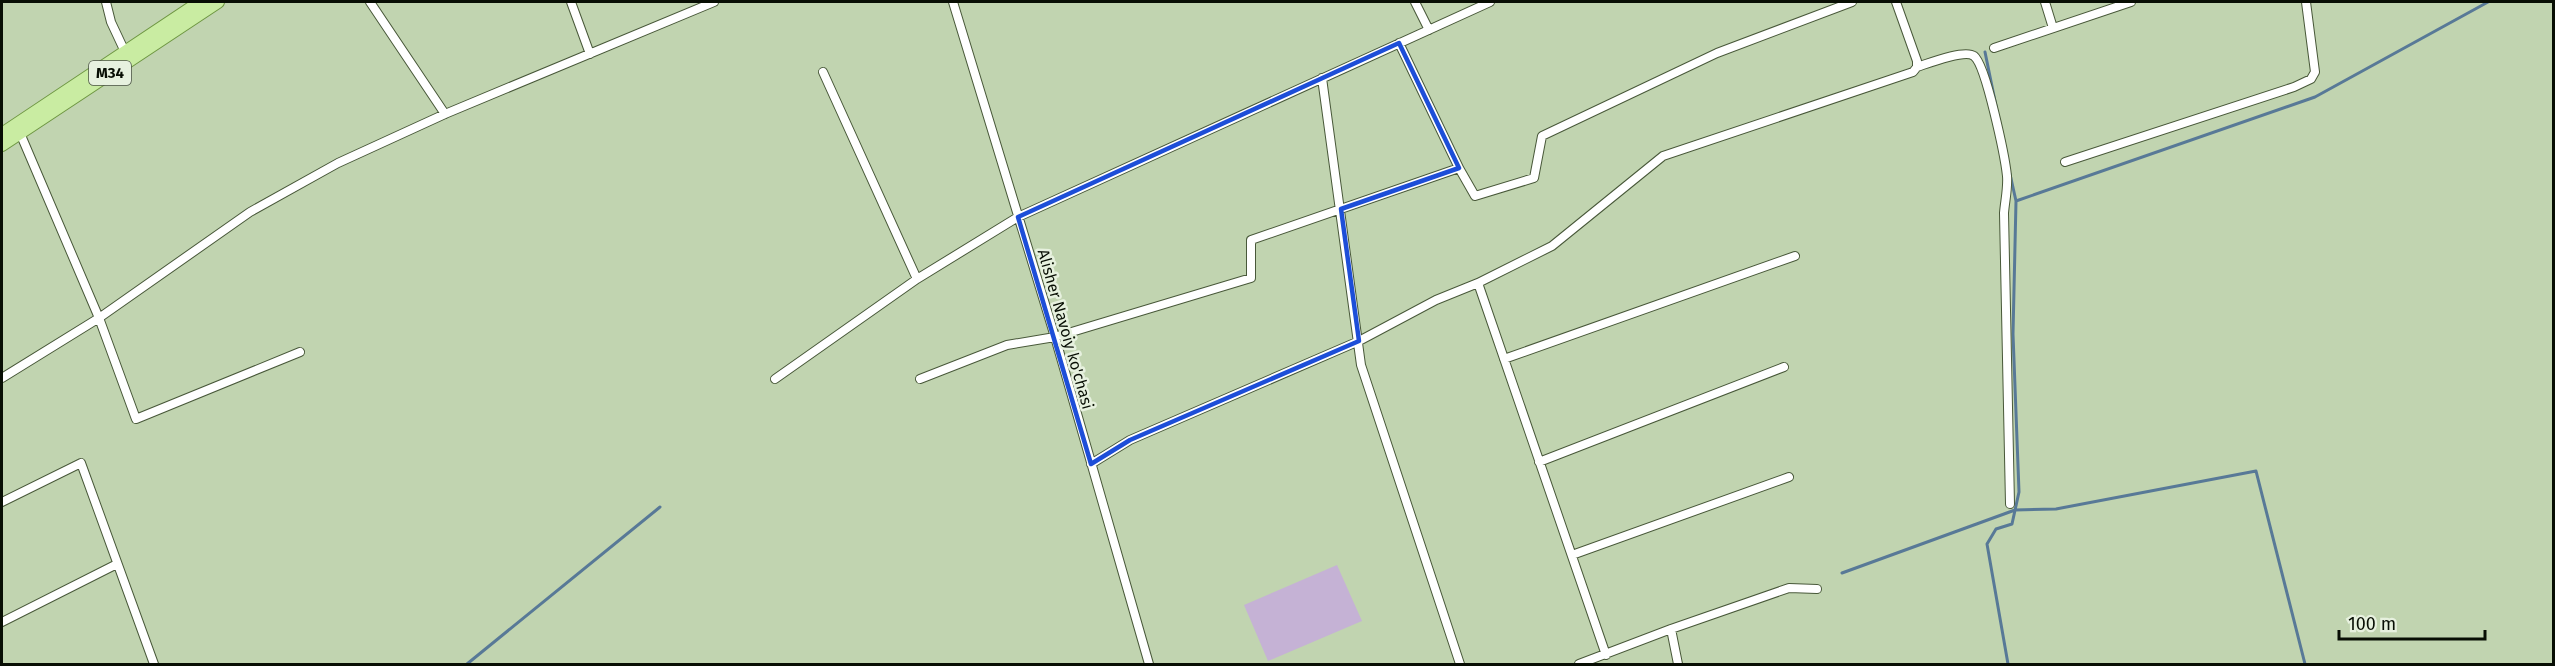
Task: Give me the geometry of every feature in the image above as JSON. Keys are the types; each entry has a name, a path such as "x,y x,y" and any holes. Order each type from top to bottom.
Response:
{"main road":[{"name":"M34","path":"2,145 200,2"},
{"name":"M34","path":"2,134 218,2"}],"street":[{"path":"106,2 111,22 128,56"},
{"path":"370,2 445,114"},
{"path":"570,2 590,54"},
{"path":"2,378 99,318 250,212 338,163 445,114 714,2"},
{"name":"Alisher Navoiy ko'chasi","path":"952,2 1055,337 1149,664"},
{"path":"1415,2 1429,30"},
{"path":"775,378 916,279 1018,217 1490,2"},
{"path":"1399,43 1459,168 1475,196 1533,178 1542,136 1717,53 1852,2"},
{"path":"1896,2 1917,61 1917,67"},
{"path":"2045,2 2053,28"},
{"path":"1994,48 2131,2"},
{"path":"2065,162 2294,87 2311,79 2315,72 2306,2"},
{"path":"1091,464 1130,440 1359,341 1436,300 1478,283 1552,246 1663,156 1913,72 1917,67 1966,53 1975,57 1982,66 2007,178 2004,213 2010,504"},
{"path":"823,72 916,279"},
{"path":"1322,78 1361,364 1460,664"},
{"path":"20,133 99,318 136,419 300,352"},
{"path":"920,379 1007,345 1055,337 1251,278 1251,240 1459,168"},
{"path":"1504,359 1795,256"},
{"path":"1478,283 1606,655"},
{"path":"1539,462 1784,367"},
{"path":"2,502 81,463 154,664"},
{"path":"1572,555 1789,477"},
{"path":"2,622 117,564"},
{"path":"1579,664 1789,588 1817,589"},
{"path":"1671,629 1678,664"}],"highlighted area":[{"path":"1399,43 1459,168 1341,209 1359,341 1130,440 1091,464 1018,217"}],"shaded area":[{"path":"1337,565 1362,621 1268,661 1244,605"}],"waterway":[{"path":"2016,201 2315,97 2488,2"},
{"path":"1985,52 1996,106"},
{"path":"2008,664 1987,544 1996,529 2012,524 2019,492 2013,334 2016,201 2010,174"},
{"path":"1842,573 2015,510 2056,509 2256,471 2305,664"},
{"path":"467,664 660,507"}]}
